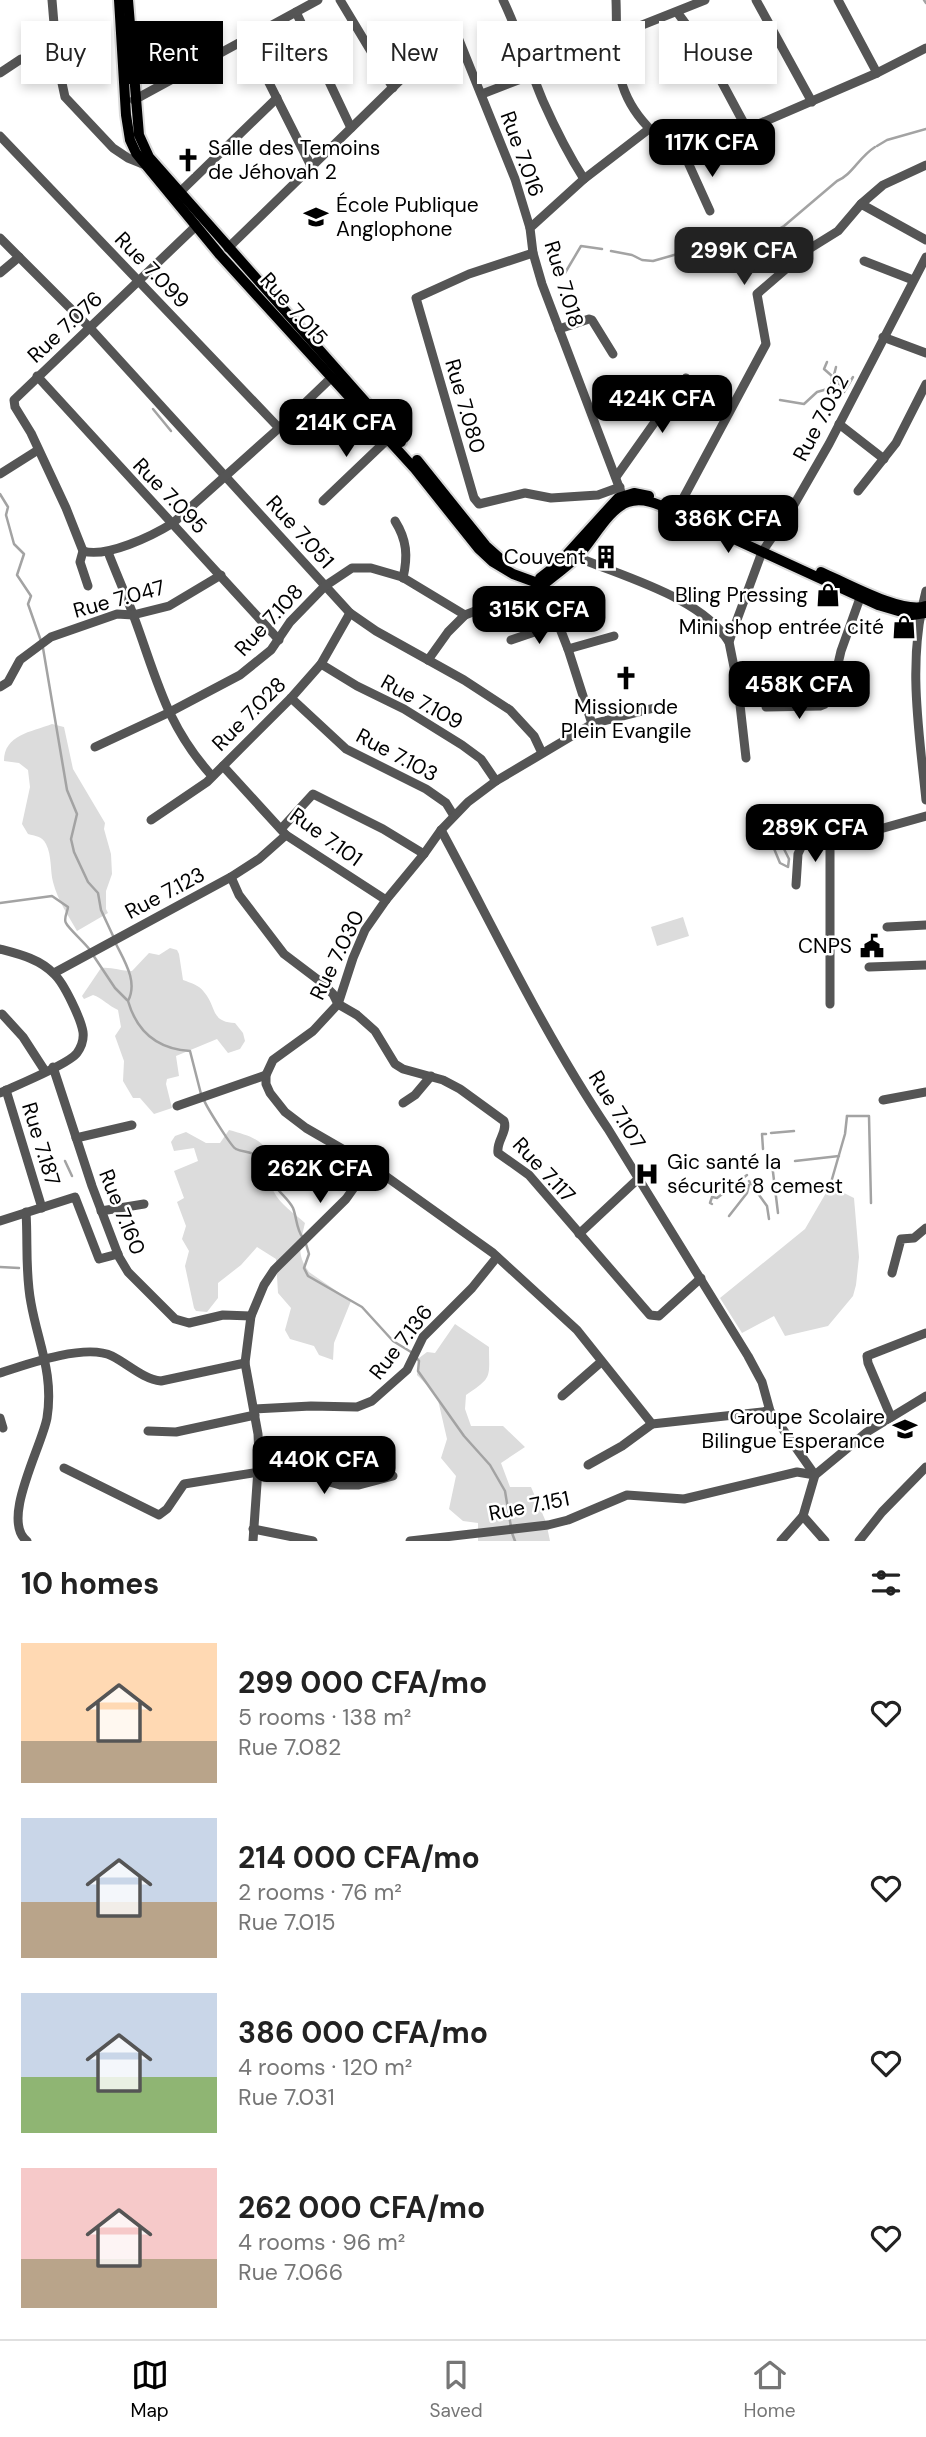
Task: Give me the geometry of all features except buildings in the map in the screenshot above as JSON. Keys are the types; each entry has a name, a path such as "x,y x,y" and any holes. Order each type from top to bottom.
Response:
{"main road":[{"name":"Rue 7.015","path":"119,0 126,115 130,140 143,164 331,378 415,469 463,532 485,555 513,574 543,586"},
{"name":"Rue 7.015","path":"128,0 134,100 139,135 149,157 421,464 486,547 507,564 543,586"},
{"path":"543,586 619,486 634,493 655,497 860,598 898,612 924,611"},
{"path":"543,586 577,557 615,511 626,502 636,500 657,504 884,599 924,611"}],"street":[{"path":"52,0 54,21"},
{"path":"280,21 318,0"},
{"path":"340,0 393,88"},
{"path":"503,0 512,21"},
{"path":"616,0 617,21"},
{"path":"645,24 705,0"},
{"path":"756,0 812,102"},
{"path":"838,0 877,73"},
{"path":"296,12 351,128"},
{"path":"677,12 704,49 747,129"},
{"name":"Rue 7.016","path":"228,248 424,57 455,33 515,178 530,228"},
{"path":"134,100 237,44"},
{"path":"686,159 747,129 877,73 926,48"},
{"path":"0,73 21,59"},
{"path":"61,84 65,97 74,108 119,153 143,164"},
{"path":"270,84 312,166"},
{"path":"482,94 508,84"},
{"path":"538,84 555,128 584,179"},
{"path":"621,84 631,106 649,129 686,159 710,211"},
{"path":"180,192 277,98"},
{"name":"Rue 7.018","path":"619,486 542,284 533,253 530,228 584,179 649,129"},
{"name":"Rue 7.099","path":"0,136 279,428"},
{"path":"678,508 766,344 757,294 809,249 838,231 861,204 883,185 926,165"},
{"path":"861,204 926,240"},
{"name":"Rue 7.076","path":"88,586 80,562 83,551 31,433 14,404 16,397 196,226"},
{"name":"Rue 7.051","path":"0,238 89,327 350,613 376,631 483,691 510,710 534,736 541,753"},
{"name":"Rue 7.080","path":"533,253 469,274 416,298 474,498 479,504 524,493 551,498 586,497 619,486"},
{"path":"0,273 19,257"},
{"name":"Rue 7.032","path":"729,642 764,550 839,424 926,257"},
{"path":"864,261 913,280"},
{"path":"559,329 592,320 613,354"},
{"path":"883,337 926,353"},
{"name":"Rue 7.095","path":"37,376 279,640"},
{"path":"83,551 108,552 173,523 331,378"},
{"path":"619,486 686,378"},
{"path":"858,491 896,443 926,384"},
{"path":"839,424 884,459"},
{"path":"323,501 388,439"},
{"path":"0,474 38,450"},
{"path":"395,521 402,532 407,550 403,578"},
{"path":"108,552 168,713 180,736 212,776"},
{"path":"577,557 682,601 716,624 729,642 738,687 746,758"},
{"name":"Rue 7.108","path":"95,747 240,675 261,660 279,640 290,622 325,586 356,567 388,572 403,578 465,615"},
{"name":"Rue 7.047","path":"0,687 8,682 20,660 51,636 117,614 133,615 169,606 221,575"},
{"path":"428,660 465,615 543,586 568,649 592,724"},
{"path":"926,591 915,693 926,800"},
{"path":"766,708 825,704 831,694 841,651 860,598"},
{"name":"Rue 7.028","path":"151,820 212,776 291,698 321,664 350,613"},
{"path":"511,640 558,624"},
{"path":"568,649 614,636"},
{"name":"Rue 7.109","path":"321,664 462,745 481,759 496,781"},
{"name":"Rue 7.103","path":"291,698 346,749 426,789 446,803 454,816"},
{"name":"Rue 7.030","path":"266,1075 273,1060 313,1031 338,1004 365,930 441,830 468,802 496,781 592,724 653,708"},
{"name":"Rue 7.101","path":"223,766 284,832 386,900"},
{"name":"Rue 7.123","path":"54,973 231,877 259,859 313,794 383,829 424,854"},
{"path":"796,886 798,854 803,843 816,839 830,843 926,816"},
{"name":"Rue 7.107","path":"441,830 511,967 586,1096 701,1278 762,1382 770,1411 815,1475"},
{"path":"830,843 830,1004"},
{"name":"Rue 7.117","path":"231,877 239,895 270,937 285,954 333,994 338,1004 357,1015 375,1031 395,1064 460,1089 504,1121 506,1126 497,1147 498,1153 529,1175 650,1315 659,1316 701,1278"},
{"path":"887,927 926,925"},
{"path":"0,949 33,959 54,973 83,1034 83,1044 74,1057 3,1091"},
{"path":"869,967 926,965"},
{"name":"Rue 7.160","path":"2,1014 49,1069 101,1212 128,1272 182,1322 223,1315 251,1316"},
{"path":"177,1107 266,1075 270,1093 285,1112 306,1128 370,1165 471,1235 498,1257 577,1330 652,1424"},
{"path":"403,1103 415,1095 431,1076"},
{"name":"Rue 7.187","path":"3,1091 42,1208"},
{"path":"883,1100 926,1092"},
{"path":"76,1138 132,1125"},
{"path":"253,1541 259,1455 255,1412 245,1363 251,1316 264,1285 282,1261 346,1199 370,1165"},
{"path":"579,1234 639,1178"},
{"path":"0,1221 77,1199 99,1259 118,1254"},
{"path":"101,1212 144,1204"},
{"path":"26,1213 25,1251 31,1304 46,1360 47,1414 40,1441 20,1487 15,1511 16,1526 22,1538 27,1541"},
{"path":"892,1273 901,1238 914,1238 926,1228"},
{"name":"Rue 7.136","path":"148,1432 176,1432 255,1412 311,1406 356,1407 369,1403 381,1396 407,1370 423,1337 472,1288 498,1257"},
{"path":"891,1417 867,1356 926,1333"},
{"path":"0,1373 86,1352 103,1352 148,1378 161,1381 245,1363"},
{"path":"562,1396 601,1362"},
{"path":"780,1541 803,1516 815,1475 859,1437 926,1396"},
{"path":"588,1465 622,1446 652,1424 770,1411"},
{"path":"259,1455 293,1459 326,1481 340,1486 359,1485 393,1476"},
{"path":"859,1541 926,1467"},
{"path":"64,1468 159,1515 167,1509 184,1484 259,1472"},
{"name":"Rue 7.151","path":"411,1541 568,1520 627,1495 684,1499 797,1472 815,1475"},
{"path":"803,1516 825,1541"},
{"path":"253,1529 313,1541"}],"shaded area":[{"path":"52,724 64,727 73,769 105,823 104,829 111,854 112,874 106,891 108,913 77,931 55,889 46,844 40,838 28,834 22,824 30,787 28,770 19,763 4,761 5,752 14,740"},
{"path":"683,917 689,936 657,946 651,927"},
{"path":"170,948 177,950 179,954 183,980 202,990 218,1017 235,1023 243,1033 245,1041 240,1049 228,1053 217,1039 176,1056 179,1076 167,1079 166,1084 172,1108 154,1114 140,1098 133,1098 123,1081 124,1061 115,1036 121,1027 118,1010 93,995 84,999 82,996 101,968 132,971 149,953 159,955"},
{"path":"229,1130 253,1138 264,1147 271,1161 274,1192 284,1205 305,1223 300,1249 305,1266 309,1272 351,1301 334,1343 333,1360 319,1355 314,1346 290,1339 285,1330 291,1308 278,1293 276,1259 257,1247 241,1265 218,1283 218,1298 207,1312 196,1311 194,1308 185,1266 189,1251 182,1239 186,1226 177,1202 184,1198 174,1171 198,1161 194,1148 174,1151 171,1142 175,1136 186,1132 206,1143 220,1143"},
{"path":"830,1186 854,1198 859,1257 853,1296 828,1326 785,1336 774,1316 742,1333 720,1298 805,1229"},
{"path":"455,1324 489,1347 488,1376 466,1395 465,1409 471,1426 503,1426 525,1447 501,1463 510,1487 531,1487 546,1522 550,1541 478,1541 478,1523 463,1521 449,1509 456,1476 441,1458 447,1439 438,1400 435,1393 417,1375 419,1358 427,1352 435,1353"}],"waterway":[{"path":"877,146 887,140 926,129"},
{"path":"611,251 653,261 695,249 732,252 745,242 758,241 784,226 847,175 875,147"},
{"path":"565,273 581,246 602,249"},
{"path":"780,400 804,404 817,392 831,388 832,376 824,369 827,362"},
{"path":"836,367 834,375 843,386 844,392 853,377"},
{"path":"153,409 171,431"},
{"path":"0,494 8,507 6,515 14,544 24,554 17,575 31,596 28,604 41,641"},
{"path":"43,648 67,790 77,814 71,839 74,852 88,882 98,893 101,910 114,938"},
{"path":"768,828 774,829 789,859 788,867 780,863 768,828"},
{"path":"0,903 52,896 68,907 66,923 90,950"},
{"path":"116,944 131,979 128,1001 137,1022 150,1037 168,1047 190,1051 201,1094"},
{"path":"93,955 115,988 127,1000"},
{"path":"204,1100 234,1147 254,1154 259,1159 293,1208 303,1238"},
{"path":"847,1116 869,1116 871,1203"},
{"path":"830,1186 845,1134 847,1116"},
{"path":"771,1133 794,1131"},
{"path":"763,1149 762,1134 766,1134"},
{"path":"795,1161 839,1156"},
{"path":"65,1161 72,1176"},
{"path":"772,1164 778,1213"},
{"path":"712,1204 712,1197 717,1198 747,1175"},
{"path":"749,1181 767,1206 769,1219"},
{"path":"729,1216 747,1193 749,1185"},
{"path":"306,1244 309,1254 304,1268 308,1276 362,1307 393,1341 411,1352"},
{"path":"0,1267 19,1268"},
{"path":"416,1357 419,1361 418,1371 464,1436 490,1465 505,1491 511,1527"},
{"path":"512,1533 515,1541"}],"place":[{"name":"Salle des Temoins de Jéhovah 2","path":"188,160"},
{"name":"École Publique Anglophone","path":"316,217"},
{"name":"Couvent","path":"606,557"},
{"name":"Bling Pressing","path":"828,595"},
{"name":"Mini shop entrée cité","path":"904,627"},
{"name":"Mission de Plein Evangile","path":"626,678"},
{"name":"CNPS","path":"872,946"},
{"name":"Gic santé la sécurité 8 cemest","path":"647,1174"},
{"name":"Groupe Scolaire Bilingue Esperance","path":"905,1429"}]}
